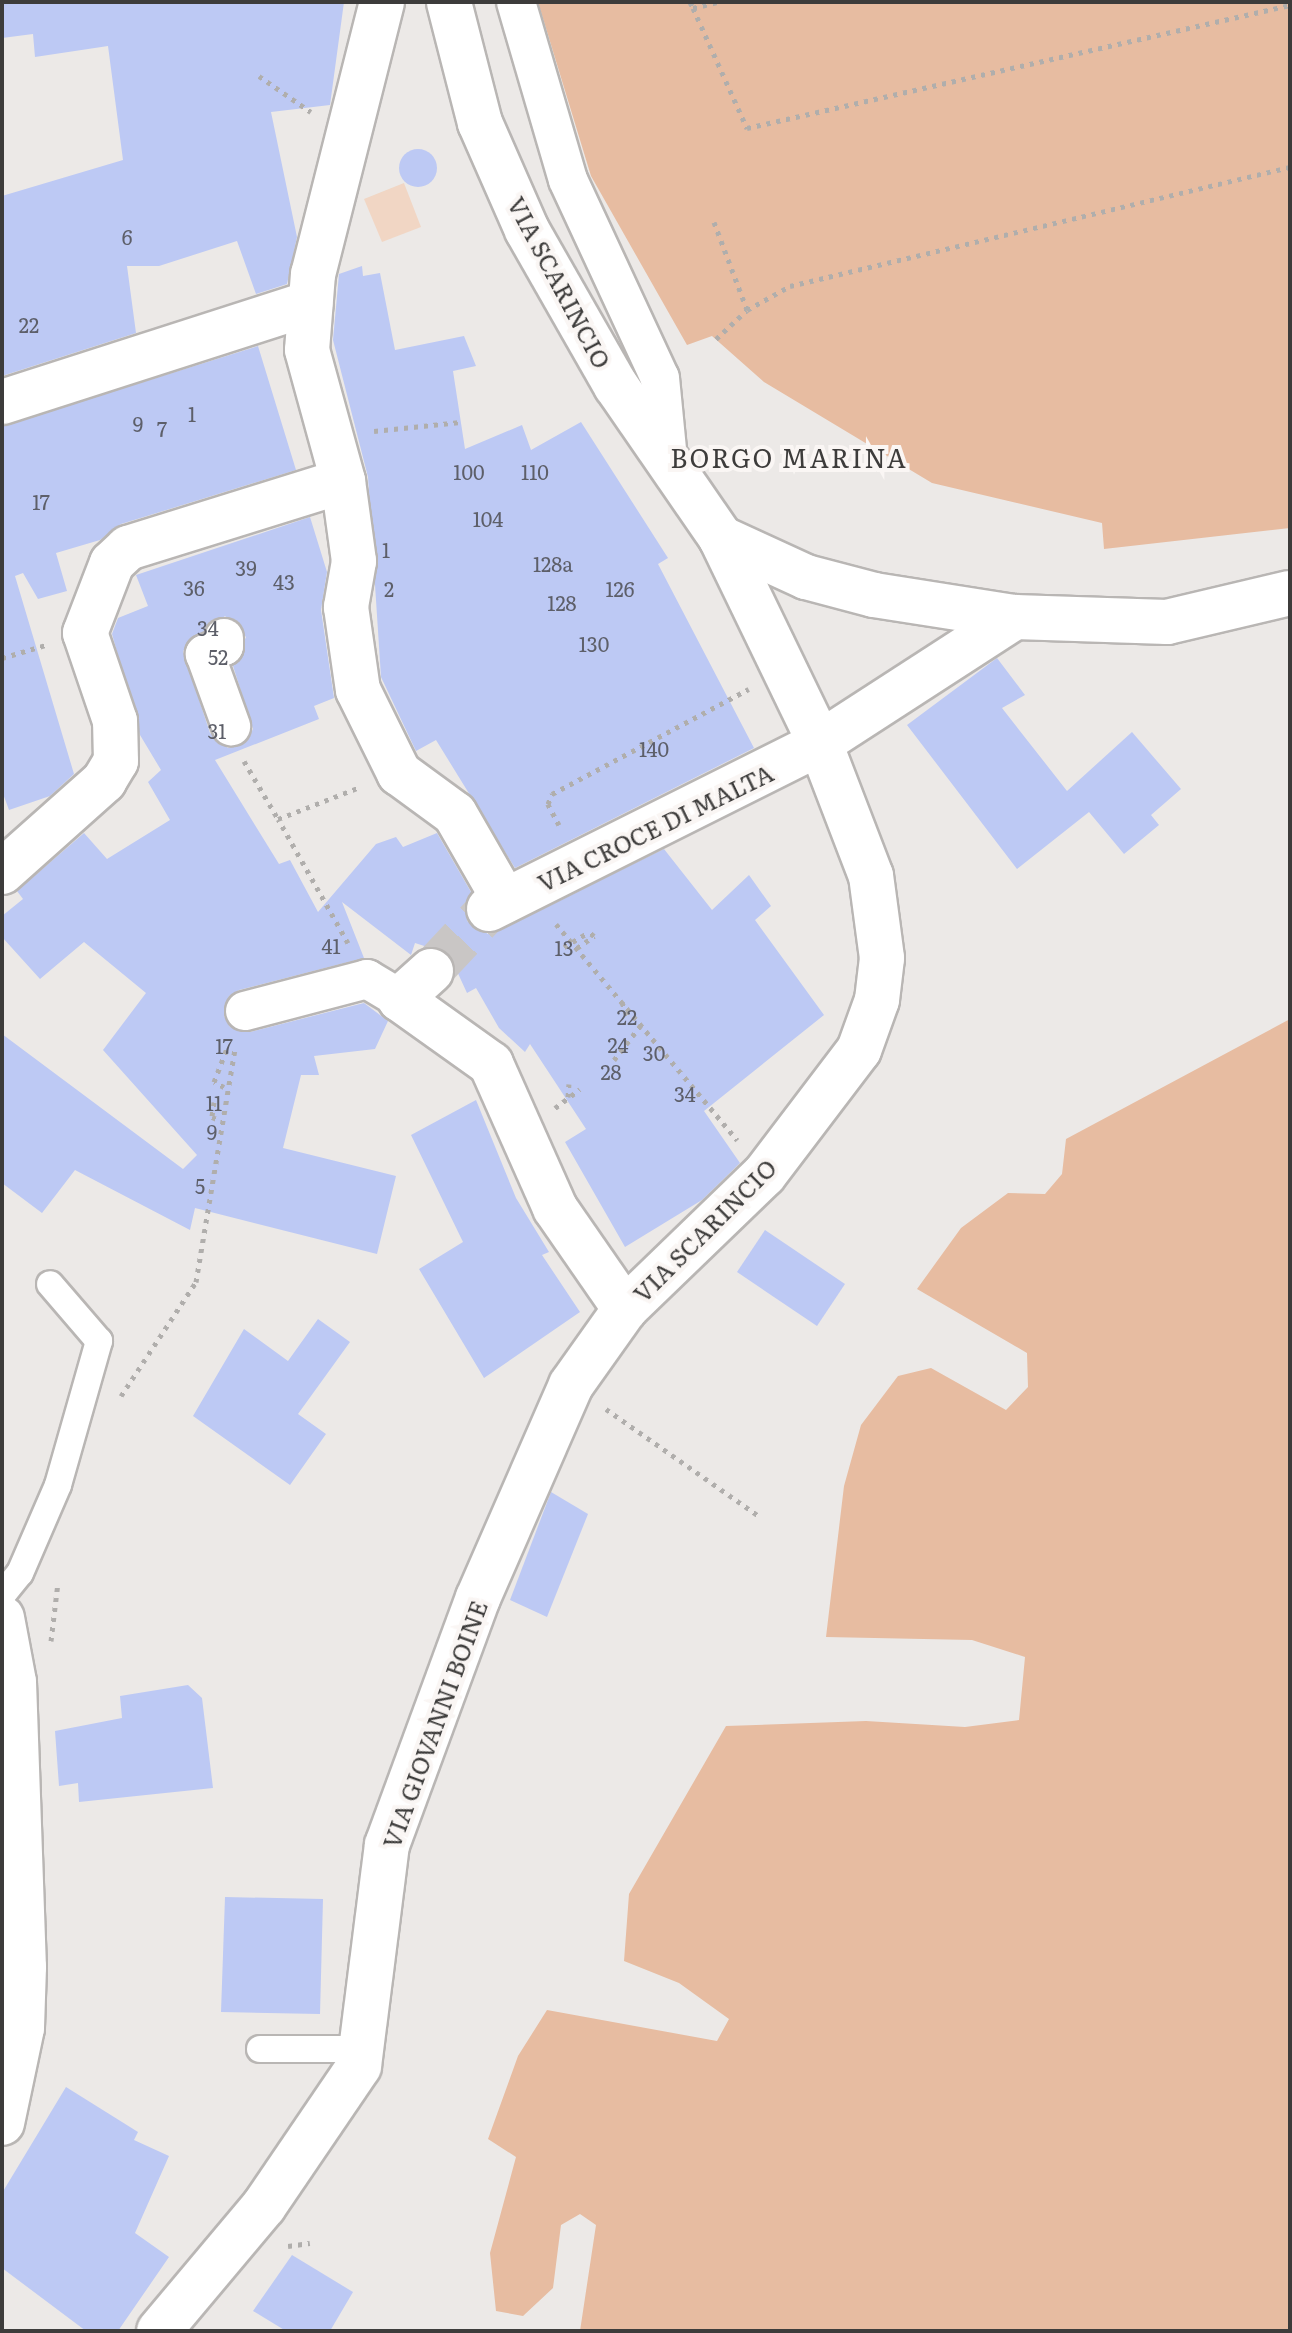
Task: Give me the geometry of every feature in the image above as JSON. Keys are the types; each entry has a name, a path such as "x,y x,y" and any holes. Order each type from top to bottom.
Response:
{"street":[{"path":"382,2 310,303 307,350 333,435 343,481 352,546 346,607 358,690 399,773 455,814 497,905"},
{"name":"VIA SCARINCIO","path":"449,2 480,123 527,230 616,386 721,538 820,743 871,876 882,958 877,1000 859,1050 764,1175 625,1309 580,1372"},
{"path":"516,2 568,180 660,378 668,459"},
{"path":"2,402 310,303"},
{"path":"2,872 104,781 116,761 115,721 85,633 112,563 128,548 343,481"},
{"path":"721,538 806,577 874,595 1015,617 1167,622 1290,593"},
{"path":"820,743 1015,617"},
{"path":"224,638 224,646 205,654 231,726"},
{"name":"VIA CROCE DI MALTA","path":"497,905 820,743"},
{"path":"245,1011 399,983 491,1064 555,1208 625,1309"},
{"name":"VIA GIOVANNI BOINE","path":"159,2331 292,2167 338,2102 362,2049 387,1845 478,1598 580,1372"},
{"path":"2,1618 15,1704 24,1967 22,2028 2,2123"}],"lane":[{"path":"2,1595 20,1573 58,1485 99,1341 50,1284"},
{"path":"260,2049 362,2049"}],"path":[{"path":"717,2 692,5 747,128 1290,5"},
{"path":"259,76 348,138"},
{"path":"716,339 747,310 790,286 1290,167"},
{"path":"714,222 747,310"},
{"path":"333,435 461,422"},
{"path":"581,864 548,804 552,794 785,670"},
{"path":"231,726 278,819 399,983"},
{"path":"278,819 399,773"},
{"path":"497,905 552,920 764,1175"},
{"path":"564,947 594,936 577,948"},
{"path":"622,1002 627,1016"},
{"path":"196,1282 224,1087 245,1011"},
{"path":"614,1060 641,1025"},
{"path":"224,1045 214,1082 224,1087"},
{"path":"568,1098 569,1084 581,1092"},
{"path":"214,1102 212,1117 219,1120"},
{"path":"580,1372 759,1516"}],"shaded area":[{"path":"538,2 1290,2 1290,528 1104,549 1102,523 932,483 764,382 712,336 687,345 591,176"},
{"path":"404,183 421,227 382,242 364,199"},
{"path":"1290,1019 1290,2331 580,2331 596,2225 580,2214 561,2225 553,2288 523,2316 496,2311 490,2253 516,2157 488,2139 518,2056 547,2010 717,2041 729,2019 679,1983 624,1961 629,1894 726,1726 866,1721 965,1727 1019,1720 1025,1657 972,1640 826,1637 844,1486 861,1425 898,1376 931,1368 1006,1410 1028,1387 1027,1353 917,1289 961,1228 1008,1193 1045,1194 1062,1174 1066,1139"}],"building":[{"path":"2,2 344,2 330,105 271,112 297,237 287,284 256,294 237,241 159,266 127,266 136,333 2,376 2,196 123,160 108,46 35,57 33,34 2,38"},
{"path":"418,149 432,154 437,168 432,182 418,187 404,182 399,168 404,154"},
{"path":"362,266 363,276 380,273 395,350 464,336 476,366 453,371 465,449 522,425 531,450 581,422 668,558 658,564 754,748 515,868 436,740 416,751 381,677 368,477 333,340 339,274"},
{"path":"258,346 296,470 121,524 100,540 56,553 67,591 38,599 23,573 15,576 74,774 50,796 9,810 2,791 2,426"},
{"path":"310,517 327,572 321,610 334,698 314,706 319,719 215,760 279,864 290,860 318,912 376,844 396,837 403,847 437,833 471,892 467,921 488,934 664,849 712,910 749,875 771,906 755,920 824,1015 704,1111 740,1163 702,1200 625,1247 565,1142 586,1129 530,1044 525,1052 499,1028 476,988 467,993 449,954 415,943 411,955 342,902 364,958 239,990 229,996 224,1016 230,1027 250,1032 364,1003 388,1021 375,1049 314,1056 319,1075 301,1075 283,1148 396,1176 377,1254 195,1208 190,1230 75,1170 42,1213 2,1183 2,1034 183,1169 197,1155 103,1050 146,993 84,942 40,979 2,937 2,916 23,899 17,891 84,833 107,859 170,820 148,782 161,770 140,735 112,634 118,618 148,606 136,575","holes":["225,616 246,637 233,666 253,729 247,741 228,748 210,733 183,651"]},
{"path":"997,658 1025,695 1002,708 1067,791 1132,732 1181,789 1151,815 1159,825 1124,854 1089,812 1017,869 907,725"},
{"path":"476,1100 516,1198 549,1252 542,1255 580,1312 484,1378 419,1269 463,1242 411,1135"},
{"path":"765,1230 845,1284 817,1326 737,1272"},
{"path":"318,1319 350,1342 298,1414 326,1434 290,1485 193,1416 244,1329 288,1361"},
{"path":"551,1492 588,1514 547,1617 510,1600"},
{"path":"188,1685 202,1698 213,1788 79,1802 78,1783 59,1786 55,1731 122,1718 120,1696"},
{"path":"225,1897 323,1899 320,2014 221,2012"},
{"path":"66,2087 138,2132 134,2140 169,2156 135,2233 169,2257 118,2331 86,2331 2,2268 2,2193"},
{"path":"292,2255 353,2292 330,2331 286,2331 253,2311"}],"tunnel":[{"path":"431,971 489,909"}],"district":[{"name":"BORGO MARINA","path":"789,457"}]}
